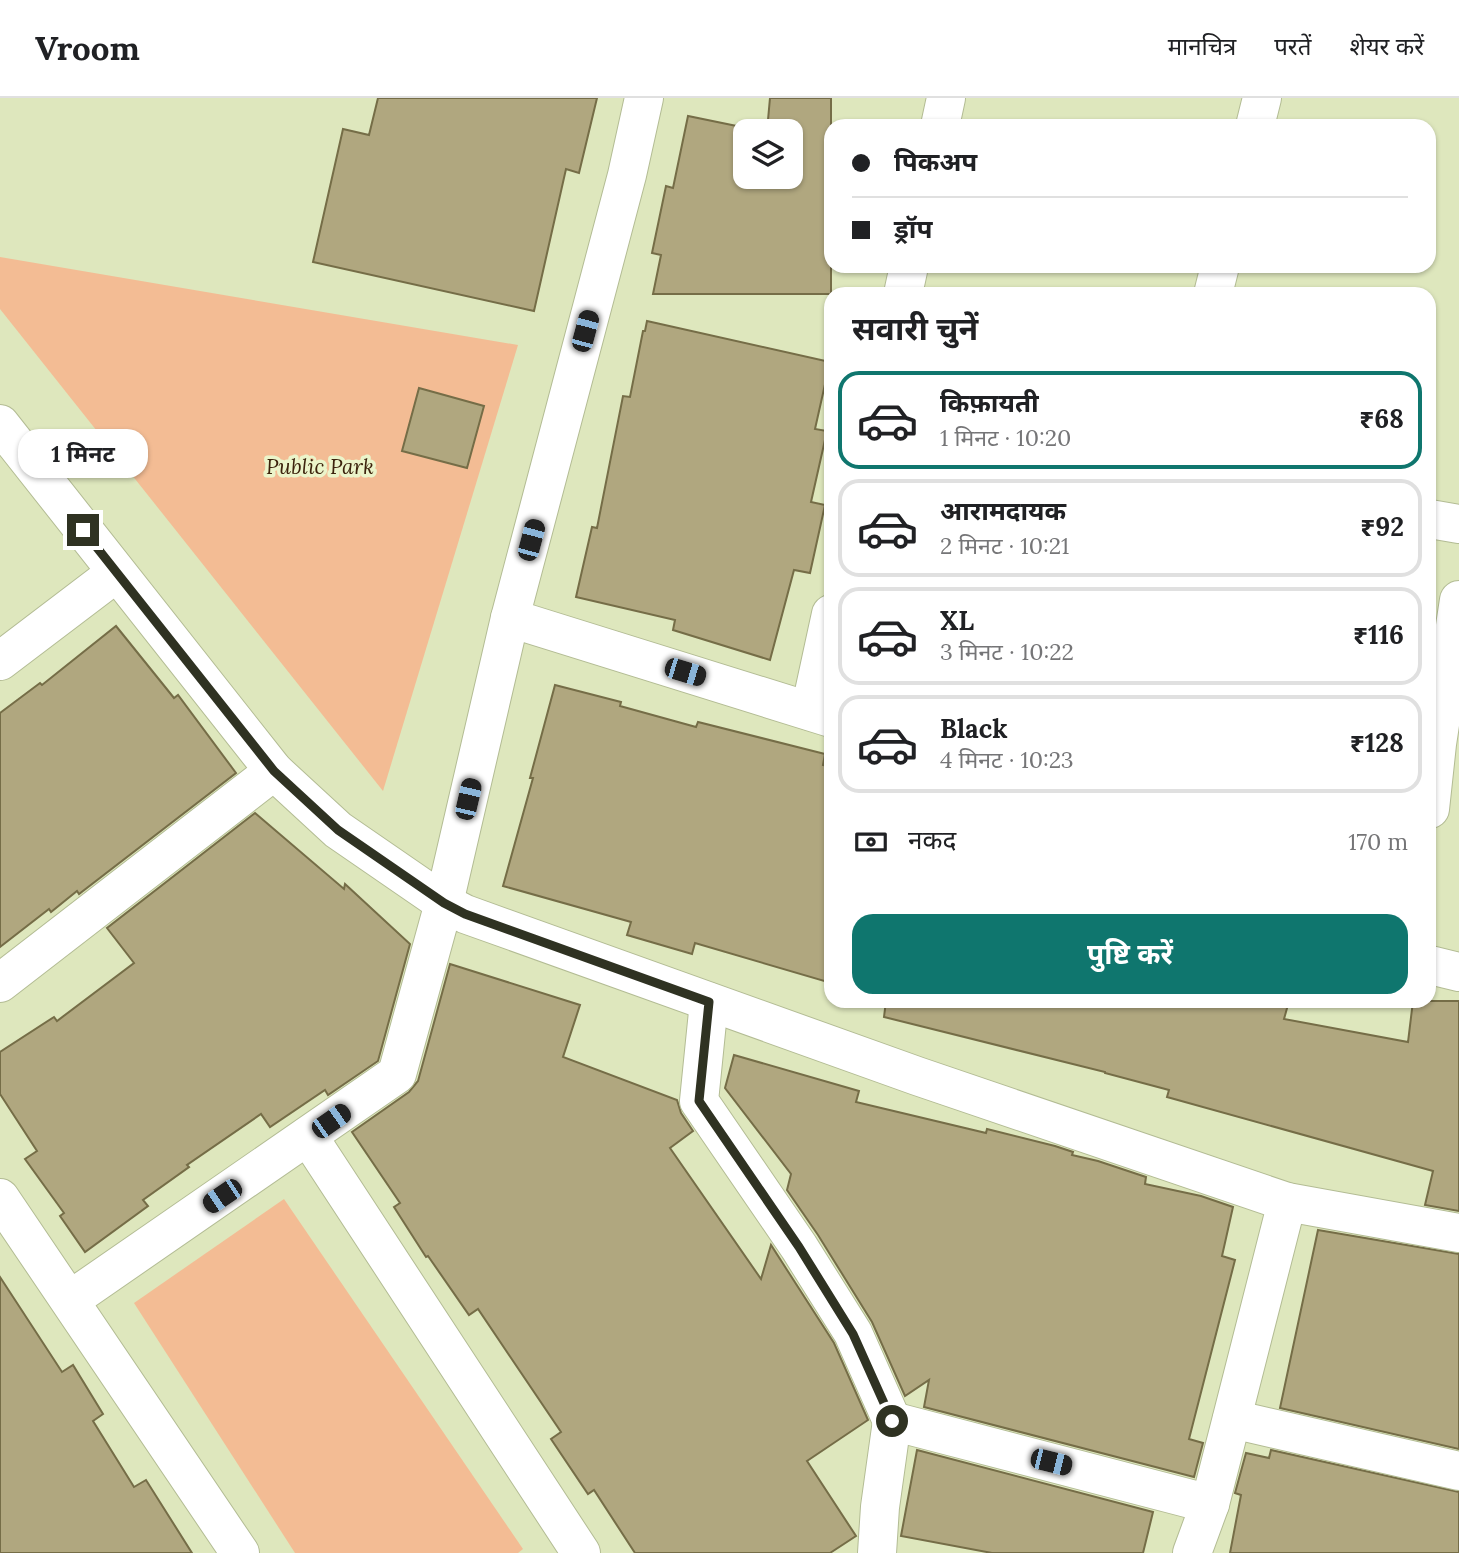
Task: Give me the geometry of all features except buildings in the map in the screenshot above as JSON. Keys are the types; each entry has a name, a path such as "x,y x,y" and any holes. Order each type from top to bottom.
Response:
{"street":[{"path":"70,1300 397,1074 444,903 510,618 644,98"},
{"path":"942,119 946,98"},
{"path":"1257,119 1262,98"},
{"path":"0,424 274,771 338,830 444,903 465,914 917,1076 1287,1202 1459,1233"},
{"path":"1436,520 1459,524"},
{"path":"0,661 116,573"},
{"path":"1436,788 1448,746 1459,600"},
{"path":"510,618 820,715 824,678"},
{"path":"0,983 274,771"},
{"path":"1436,966 1459,972"},
{"path":"709,1002 699,1101 799,1247 853,1334 892,1421 873,1551"},
{"path":"308,1136 581,1553"},
{"path":"0,1198 240,1553"},
{"path":"1192,1553 1210,1504 1287,1202"},
{"path":"1232,1419 1459,1471"},
{"path":"892,1421 1210,1504"}],"green space":[{"name":"Public Park","path":"0,257 518,345 383,791 0,309"},
{"path":"284,1199 523,1549 518,1553 295,1553 134,1303"}],"route":[{"path":"83,530 274,771 338,830 444,903 465,914 709,1002 699,1101 799,1247 853,1334 892,1421"}]}
